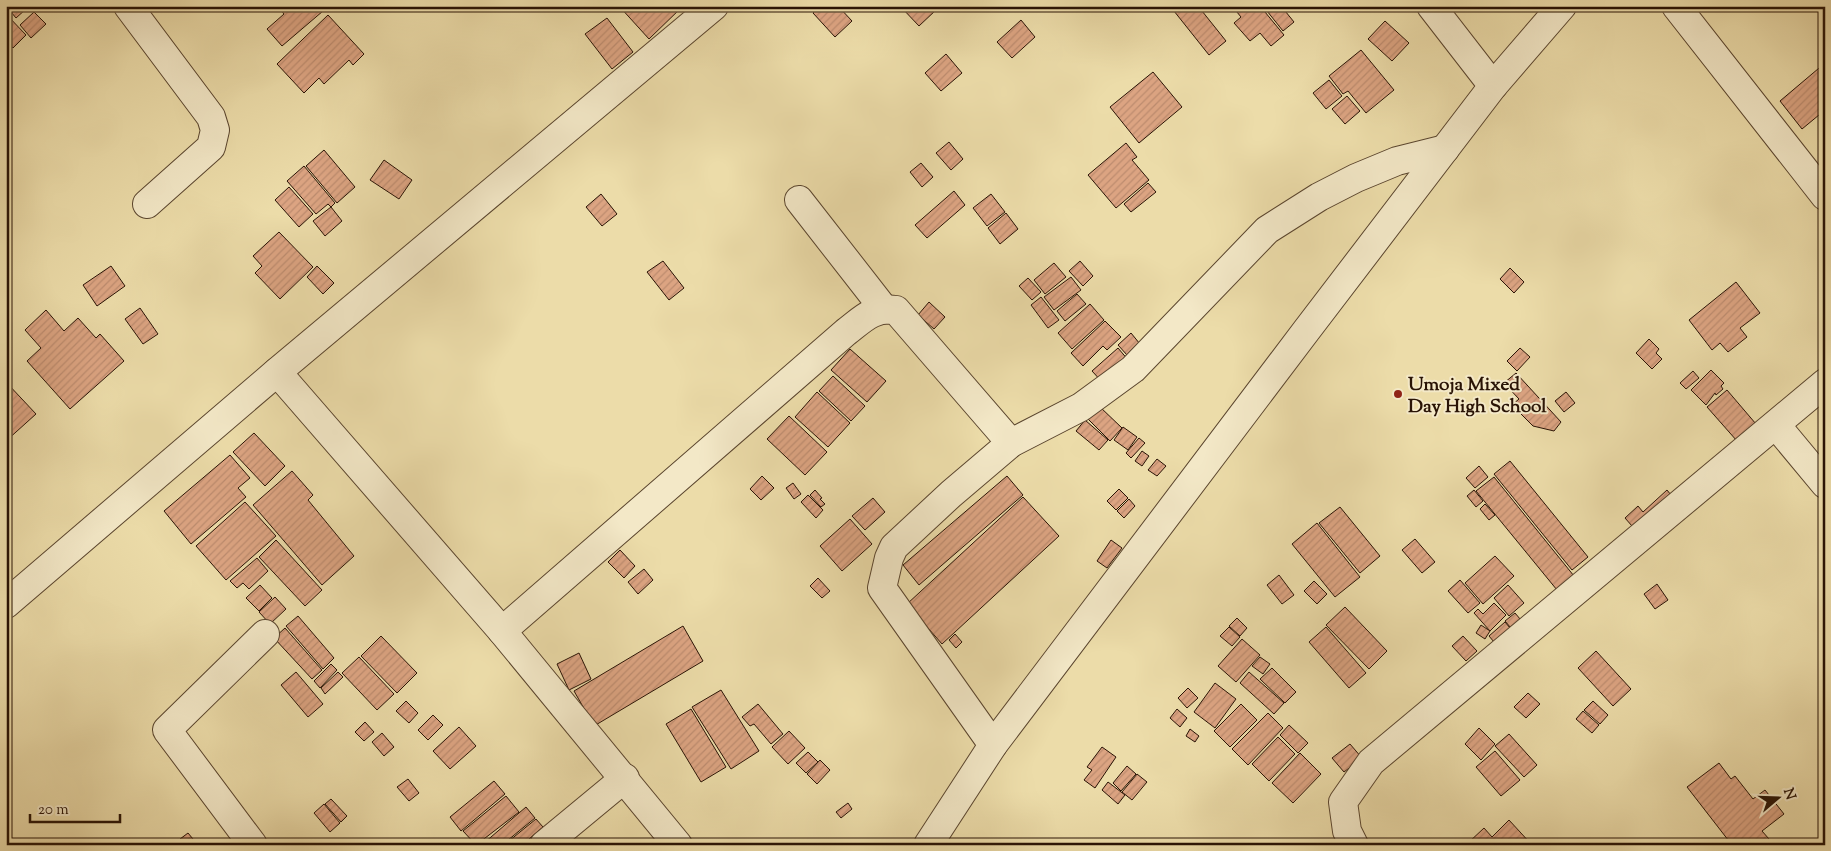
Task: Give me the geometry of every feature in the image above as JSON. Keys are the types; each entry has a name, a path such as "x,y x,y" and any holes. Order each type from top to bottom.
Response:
{"street":[{"path":"128,6 211,117 216,130 211,147 147,204"},
{"path":"6,604 277,372 714,6"},
{"path":"1431,6 1493,86"},
{"path":"928,845 993,745 1493,86 1562,6"},
{"path":"1676,6 1825,196"},
{"path":"993,745 882,588 889,558 894,547 951,494 1011,443 1081,407 1133,369 1266,230 1318,197 1356,178 1397,161 1445,149"},
{"path":"798,200 884,309"},
{"path":"502,631 846,332 871,313 884,309 896,310 1011,443"},
{"path":"277,372 502,631 625,778 678,845"},
{"path":"1354,845 1347,831 1343,802 1371,762 1825,383"},
{"path":"1776,425 1825,484"},
{"path":"250,844 166,730 265,634"},
{"path":"544,845 625,778"}],"building":[{"path":"6,6 23,6 26,9 16,18"},
{"path":"285,6 318,6 323,11 282,46 267,29 284,14 281,10"},
{"path":"619,6 683,6 649,39"},
{"path":"820,6 838,6 852,21 835,37 813,13"},
{"path":"900,6 932,6 936,10 919,26"},
{"path":"1170,6 1198,6 1226,41 1209,55"},
{"path":"1232,6 1260,6 1284,35 1271,46 1260,33 1250,41 1234,23 1241,17"},
{"path":"1263,6 1281,6 1294,22 1283,31"},
{"path":"34,12 46,24 31,38 20,25"},
{"path":"6,14 26,35 13,48 6,41"},
{"path":"328,15 364,54 353,65 349,60 324,84 319,78 304,93 277,64"},
{"path":"607,18 633,52 612,69 585,34"},
{"path":"1021,20 1035,37 1012,58 997,42"},
{"path":"1385,21 1409,43 1392,61 1368,39"},
{"path":"1361,50 1394,90 1366,113 1348,91 1343,94 1329,76"},
{"path":"946,54 962,73 941,91 925,73"},
{"path":"1825,63 1825,110 1802,129 1780,101"},
{"path":"1153,72 1182,107 1139,143 1110,107"},
{"path":"1329,80 1342,96 1326,109 1313,93"},
{"path":"1347,96 1360,111 1345,124 1332,109"},
{"path":"949,142 963,159 951,170 936,153"},
{"path":"1126,143 1137,157 1132,160 1149,180 1116,208 1088,175"},
{"path":"324,150 355,187 337,203 306,166"},
{"path":"384,160 412,180 399,199 370,180"},
{"path":"921,163 933,177 922,187 910,172"},
{"path":"304,166 335,203 331,207 328,204 316,214 287,181"},
{"path":"1148,183 1156,192 1131,212 1124,204"},
{"path":"289,187 313,214 299,227 275,200"},
{"path":"954,191 965,205 927,238 915,225"},
{"path":"601,194 617,214 602,226 586,207"},
{"path":"991,194 1005,212 987,226 973,208"},
{"path":"331,207 342,221 325,236 313,221"},
{"path":"1006,213 1018,229 1000,244 988,228"},
{"path":"279,232 313,267 280,299 255,273 262,266 253,256"},
{"path":"663,261 684,288 669,300 647,272"},
{"path":"1080,261 1093,276 1083,286 1069,271"},
{"path":"1054,263 1066,277 1045,294 1034,280"},
{"path":"111,266 125,286 97,306 83,285"},
{"path":"317,266 334,283 323,294 307,277"},
{"path":"1510,268 1524,282 1514,293 1500,279"},
{"path":"1071,277 1081,290 1054,310 1044,297"},
{"path":"1028,278 1041,292 1032,300 1019,286"},
{"path":"1736,282 1760,313 1740,328 1747,337 1728,352 1720,343 1712,350 1689,320"},
{"path":"1077,294 1086,304 1065,321 1057,311"},
{"path":"1041,297 1059,320 1048,328 1031,305"},
{"path":"929,302 945,317 934,329 918,315"},
{"path":"1090,304 1104,320 1072,349 1058,333"},
{"path":"140,308 158,334 143,344 125,319"},
{"path":"46,310 64,331 78,318 96,338 100,334 124,361 70,409 27,361 41,348 25,330"},
{"path":"1105,321 1121,337 1107,350 1103,346 1083,366 1071,353"},
{"path":"1131,333 1140,344 1127,355 1118,345"},
{"path":"1649,339 1659,349 1656,353 1662,359 1652,369 1636,353"},
{"path":"1118,348 1129,361 1103,383 1092,371"},
{"path":"1520,348 1530,357 1517,371 1507,361"},
{"path":"850,349 886,381 867,402 831,370"},
{"path":"1711,370 1724,383 1721,386 1723,389 1716,395 1715,393 1706,405 1691,390"},
{"path":"1693,371 1699,378 1686,389 1680,383"},
{"path":"1516,373 1561,422 1554,431 1533,426 1512,405 1519,399 1504,383"},
{"path":"833,376 865,406 851,421 819,391"},
{"path":"6,382 36,414 6,441"},
{"path":"1727,390 1756,424 1737,441 1707,407"},
{"path":"817,392 850,423 828,447 795,417"},
{"path":"1566,392 1575,403 1564,412 1555,401"},
{"path":"1099,406 1122,428 1110,441 1087,418"},
{"path":"789,416 827,452 805,475 767,439"},
{"path":"1085,420 1108,440 1099,450 1076,431"},
{"path":"1123,427 1137,437 1128,450 1114,440"},
{"path":"254,433 285,466 265,486 233,452"},
{"path":"1139,438 1145,443 1131,458 1126,453"},
{"path":"1142,451 1149,456 1142,466 1135,461"},
{"path":"230,455 250,478 238,488 246,497 191,544 164,511"},
{"path":"1157,459 1166,466 1157,476 1148,470"},
{"path":"1510,461 1588,557 1572,570 1494,474"},
{"path":"1479,466 1488,477 1475,488 1466,478"},
{"path":"292,471 313,495 308,500 354,556 322,585 253,505"},
{"path":"762,476 774,488 761,500 750,489"},
{"path":"1007,476 1023,495 919,585 903,565"},
{"path":"1494,477 1574,576 1557,590 1476,491"},
{"path":"793,483 801,494 794,499 786,488"},
{"path":"1119,489 1128,498 1116,510 1107,501"},
{"path":"815,490 825,504 821,507 810,495"},
{"path":"1474,490 1483,501 1476,507 1467,496"},
{"path":"1667,490 1675,500 1639,534 1625,518 1638,506 1643,512"},
{"path":"808,495 823,510 816,518 801,502"},
{"path":"1023,497 1059,536 942,644 907,604"},
{"path":"873,498 885,512 865,530 852,516"},
{"path":"1129,499 1135,506 1124,518 1117,511"},
{"path":"245,502 276,536 226,580 196,546"},
{"path":"1485,504 1495,515 1489,520 1480,509"},
{"path":"1340,507 1380,556 1360,573 1319,523"},
{"path":"850,519 872,544 842,571 820,546"},
{"path":"1317,523 1360,577 1335,597 1292,544"},
{"path":"1415,539 1435,562 1422,573 1402,550"},
{"path":"276,540 322,590 305,606 259,557"},
{"path":"1111,540 1122,548 1107,568 1097,561"},
{"path":"620,550 635,566 624,578 608,562"},
{"path":"1495,556 1514,576 1483,604 1465,583"},
{"path":"257,558 268,571 249,589 243,583 237,588 230,581"},
{"path":"644,569 653,580 638,594 628,582"},
{"path":"1279,575 1294,595 1282,604 1267,585"},
{"path":"818,578 830,591 822,598 810,586"},
{"path":"1460,580 1480,603 1468,613 1448,591"},
{"path":"1314,581 1327,594 1317,604 1304,591"},
{"path":"1657,584 1668,600 1655,609 1644,594"},
{"path":"260,585 272,598 259,611 246,598"},
{"path":"1508,585 1524,603 1509,616 1494,598"},
{"path":"275,597 286,609 270,624 259,612"},
{"path":"1494,603 1506,615 1490,631 1474,613 1478,609 1483,614"},
{"path":"1345,607 1387,651 1369,669 1326,625"},
{"path":"1515,613 1526,626 1516,634 1505,621"},
{"path":"298,616 334,658 323,669 286,626"},
{"path":"1237,618 1247,628 1240,636 1229,626"},
{"path":"1505,622 1515,634 1499,648 1489,636"},
{"path":"1481,625 1490,631 1485,639 1476,633"},
{"path":"683,626 703,661 594,726 574,691"},
{"path":"1229,627 1240,637 1232,646 1220,636"},
{"path":"1326,627 1366,673 1349,688 1309,642"},
{"path":"285,628 322,670 312,679 274,638"},
{"path":"955,634 962,642 956,648 949,640"},
{"path":"381,636 417,673 397,693 361,656"},
{"path":"1463,636 1477,651 1466,661 1452,646"},
{"path":"1242,639 1260,655 1236,682 1218,666"},
{"path":"1596,651 1631,689 1613,706 1578,668"},
{"path":"579,653 591,679 569,690 557,664"},
{"path":"359,657 394,694 377,710 342,673"},
{"path":"1260,657 1270,664 1263,674 1252,666"},
{"path":"331,664 337,670 320,688 314,681"},
{"path":"1272,668 1296,692 1285,703 1260,679"},
{"path":"296,672 323,704 308,717 281,685"},
{"path":"338,672 343,677 325,694 321,688"},
{"path":"1249,672 1284,703 1274,714 1240,683"},
{"path":"1215,683 1236,699 1215,728 1194,712"},
{"path":"1188,688 1198,698 1187,708 1178,698"},
{"path":"721,690 759,751 731,769 692,707"},
{"path":"1528,693 1540,704 1526,718 1514,707"},
{"path":"406,701 418,713 409,723 396,711"},
{"path":"1593,701 1608,715 1600,724 1584,710"},
{"path":"758,704 783,734 771,744 754,724 750,726 742,717"},
{"path":"1241,704 1257,720 1230,747 1214,731"},
{"path":"691,709 726,767 701,782 666,724"},
{"path":"1177,709 1187,718 1180,727 1170,718"},
{"path":"1583,711 1599,725 1592,733 1576,719"},
{"path":"1268,713 1283,728 1248,765 1232,749"},
{"path":"433,715 443,725 428,740 418,730"},
{"path":"365,722 374,732 364,741 355,732"},
{"path":"1289,725 1308,743 1298,753 1280,735"},
{"path":"459,727 476,746 450,769 433,751"},
{"path":"1479,728 1495,744 1481,760 1465,744"},
{"path":"1190,729 1199,736 1195,742 1186,736"},
{"path":"789,731 805,748 788,764 772,747"},
{"path":"382,733 394,747 384,756 372,742"},
{"path":"1509,734 1537,765 1524,777 1495,746"},
{"path":"1278,737 1295,754 1269,781 1252,764"},
{"path":"1350,744 1362,758 1344,772 1332,758"},
{"path":"1102,747 1116,757 1095,788 1084,780 1092,770 1087,767"},
{"path":"1495,751 1520,780 1501,796 1476,767"},
{"path":"808,752 818,762 806,773 796,763"},
{"path":"1300,753 1321,774 1293,803 1272,783"},
{"path":"820,760 830,770 817,784 807,774"},
{"path":"1719,763 1731,779 1735,776 1753,799 1765,790 1784,814 1762,831 1769,839 1762,845 1732,845 1687,787"},
{"path":"1127,766 1136,774 1121,791 1113,783"},
{"path":"1137,774 1147,782 1132,800 1122,792"},
{"path":"408,779 419,793 409,801 397,787"},
{"path":"494,781 505,794 461,831 450,817"},
{"path":"1108,782 1125,795 1118,804 1102,790"},
{"path":"506,796 519,812 476,845 463,831"},
{"path":"331,799 347,816 341,822 325,804"},
{"path":"848,803 852,809 841,818 836,812"},
{"path":"324,804 340,823 330,832 314,813"},
{"path":"526,807 535,818 502,845 485,845 484,843"},
{"path":"536,819 543,827 522,845 504,845"},
{"path":"1509,820 1532,845 1470,845 1468,843 1484,828 1492,837"},
{"path":"188,833 198,845 185,845 180,839"}],"place":[{"name":"Umoja Mixed Day High School","path":"1398,394"}]}
